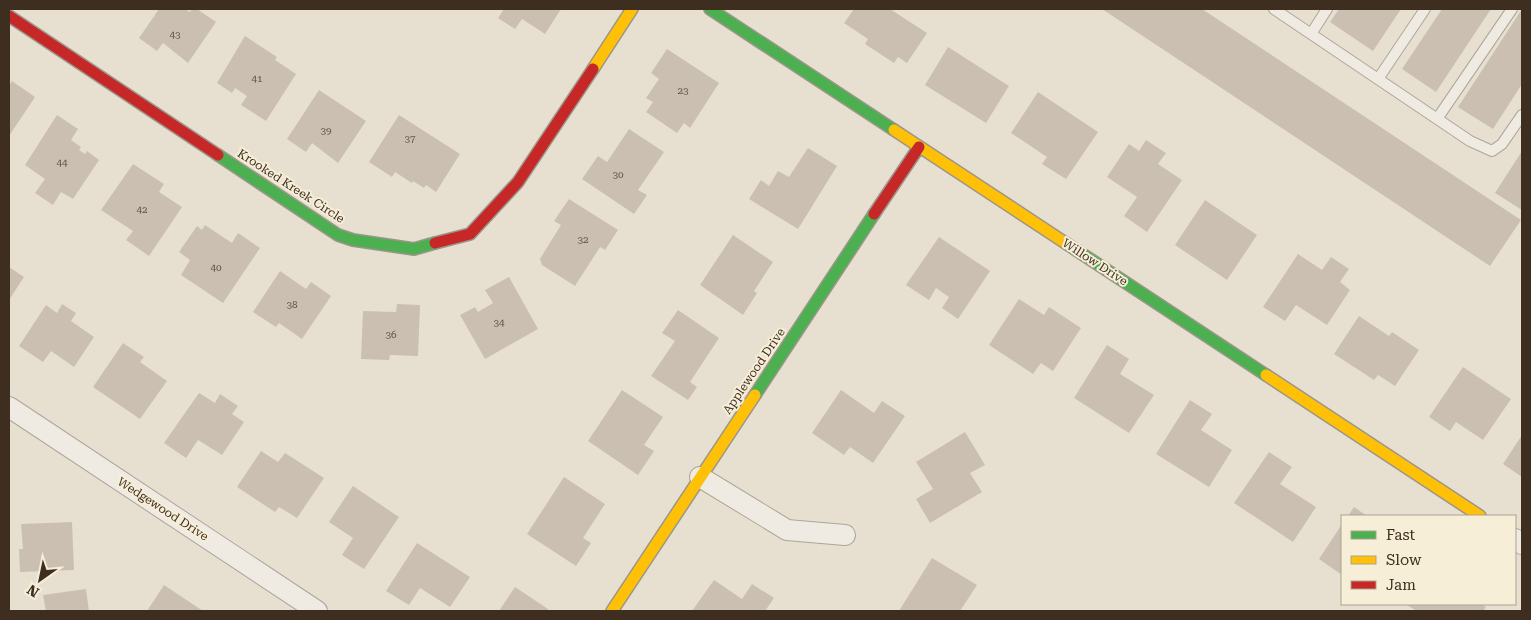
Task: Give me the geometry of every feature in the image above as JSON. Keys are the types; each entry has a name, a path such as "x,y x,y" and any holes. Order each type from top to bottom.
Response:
{"street":[{"name":"Krooked Kreek Circle","path":"9,16 338,234 353,240 414,249 470,234 512,188 632,9"},
{"name":"Willow Drive","path":"710,9 1478,515"},
{"name":"Applewood Drive","path":"612,611 919,147"},
{"name":"Wedgewood Drive","path":"9,407 317,611"},
{"path":"700,477 787,530 845,534"}],"lane":[{"path":"1274,9 1470,141 1492,150 1502,144 1522,115"},
{"path":"1310,34 1327,9"},
{"path":"1378,79 1424,9"},
{"path":"1437,119 1512,9"}],"building":[{"path":"159,9 185,9 190,12 192,9 197,9 216,22 188,63 163,43 157,51 139,38"},
{"path":"504,9 561,9 545,34 522,19 515,29 498,18"},
{"path":"854,9 890,9 927,33 907,63 898,57 894,63 865,44 868,39 844,23"},
{"path":"1102,9 1202,9 1521,220 1490,266"},
{"path":"1339,9 1401,9 1373,51 1330,22"},
{"path":"1442,9 1491,9 1436,92 1402,69"},
{"path":"1522,9 1522,84 1493,129 1458,107"},
{"path":"245,36 277,57 275,60 296,74 266,121 241,105 247,96 235,88 232,93 217,83"},
{"path":"948,47 1009,86 986,123 925,85"},
{"path":"667,49 719,83 690,128 684,123 677,133 646,112 653,102 646,98 659,79 651,73"},
{"path":"12,81 35,97 9,136 9,86"},
{"path":"319,90 366,121 338,163 312,143 306,152 287,139"},
{"path":"1038,92 1098,132 1066,179 1042,164 1047,157 1011,133"},
{"path":"57,115 78,129 71,140 81,147 79,150 85,154 87,151 99,160 73,199 61,192 53,205 35,193 45,179 25,165"},
{"path":"399,115 460,154 436,192 426,185 424,188 413,181 412,183 395,172 392,177 369,162"},
{"path":"629,129 664,152 638,190 647,195 634,214 582,179 598,156 607,162"},
{"path":"1146,140 1166,153 1158,164 1182,180 1147,232 1124,216 1137,197 1107,177 1129,144 1139,151"},
{"path":"808,148 837,166 798,229 749,199 761,180 769,186 778,171 789,177"},
{"path":"1522,151 1522,210 1495,193"},
{"path":"133,164 164,184 159,192 182,207 149,256 126,240 133,231 101,210"},
{"path":"569,199 618,230 605,250 600,247 575,286 542,265 540,259 561,225 554,221"},
{"path":"1205,200 1257,235 1227,280 1175,245"},
{"path":"205,225 232,243 238,233 260,248 223,303 181,275 190,260 179,252 197,226 202,230"},
{"path":"733,235 773,262 754,291 757,293 743,315 700,285"},
{"path":"939,237 990,271 958,319 942,308 949,297 936,288 929,300 906,285"},
{"path":"1298,254 1322,270 1331,257 1349,269 1340,282 1350,290 1327,325 1296,305 1285,321 1263,307"},
{"path":"9,267 24,277 9,300"},
{"path":"280,271 306,289 311,282 331,296 302,339 279,323 276,327 253,312"},
{"path":"509,277 538,329 485,359 460,315 475,307 478,312 493,303 485,290"},
{"path":"1019,299 1044,315 1049,307 1081,328 1053,371 1041,363 1033,374 989,345"},
{"path":"62,304 76,313 71,321 94,337 74,367 51,351 43,362 19,346 46,305 57,313"},
{"path":"397,304 420,305 418,356 390,355 389,360 361,359 363,311 396,312"},
{"path":"678,310 719,338 690,382 697,387 688,400 651,376 675,341 662,333"},
{"path":"1359,316 1389,336 1392,332 1419,350 1395,386 1378,375 1374,380 1334,354"},
{"path":"123,343 144,357 140,362 167,381 140,419 93,387"},
{"path":"1107,345 1129,359 1120,374 1154,395 1129,433 1074,398"},
{"path":"1463,367 1511,399 1483,440 1456,422 1450,431 1429,417"},
{"path":"622,390 663,417 644,445 654,451 638,475 588,441"},
{"path":"841,390 874,413 882,401 905,416 873,463 850,447 844,455 812,433"},
{"path":"199,393 215,403 220,394 238,406 232,414 244,422 222,455 198,440 186,458 164,443"},
{"path":"1190,400 1212,414 1201,430 1232,450 1209,487 1156,454"},
{"path":"965,432 985,465 970,473 982,492 930,523 916,499 933,489 916,462"},
{"path":"1522,435 1522,477 1503,464"},
{"path":"261,451 278,462 285,453 324,478 297,518 279,507 275,512 237,487"},
{"path":"1269,452 1292,467 1280,484 1316,507 1293,542 1234,503"},
{"path":"564,477 605,504 583,538 591,543 576,566 527,534"},
{"path":"353,486 399,517 364,569 342,555 353,538 329,522"},
{"path":"1354,507 1366,515 1349,515"},
{"path":"72,522 74,570 20,572 19,549 23,549 21,524"},
{"path":"1341,526 1341,574 1319,559"},
{"path":"417,543 470,577 450,607 420,588 409,605 386,591"},
{"path":"932,558 977,585 960,611 899,611"},
{"path":"714,580 742,599 752,584 774,598 765,611 692,611"},
{"path":"164,585 203,611 147,611"},
{"path":"515,587 548,609 546,611 499,611"},
{"path":"86,589 89,611 46,611 43,595"},
{"path":"1407,605 1483,605 1486,607 1483,611 1417,611"}],"traffic: fast":[{"path":"710,9 894,130"},
{"path":"218,155 338,235 353,240 414,249 435,243"},
{"path":"755,395 874,214"},
{"path":"1067,244 1266,375"}],"traffic: slow":[{"path":"593,69 632,9"},
{"path":"894,130 1067,244"},
{"path":"1266,375 1478,515"},
{"path":"612,611 755,395"}],"traffic: jam":[{"path":"9,16 218,155"},
{"path":"435,243 470,234 518,182 593,69"},
{"path":"874,214 919,147"}]}
